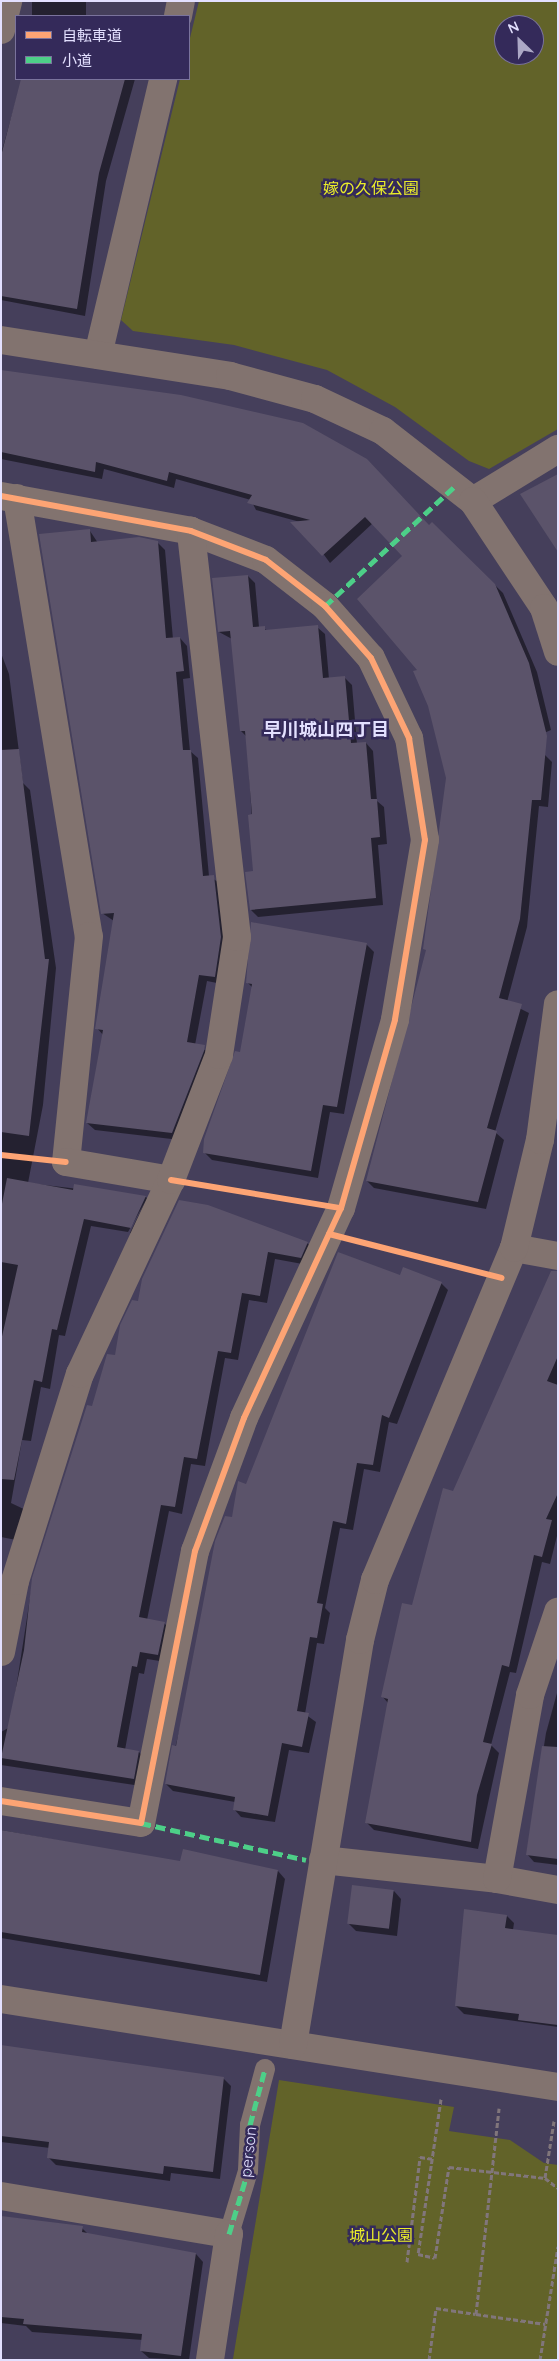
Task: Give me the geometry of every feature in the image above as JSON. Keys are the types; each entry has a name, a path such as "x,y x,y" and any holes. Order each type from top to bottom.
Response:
{"street":[{"path":"1,30 8,1"},
{"path":"178,15 181,1"},
{"path":"98,355 163,80"},
{"path":"1,340 230,376 315,399 383,431 473,501 544,608 558,652"},
{"path":"473,501 558,448"},
{"path":"1,1800 142,1823 195,1551 244,1418 341,1208 395,1020 425,840 409,738 370,658 325,606 266,560 191,530 9,497 88,936 66,1162 171,1180"},
{"path":"1,1652 15,1581 80,1374 171,1180 219,1055 237,937 191,530"},
{"path":"293,2045 323,1860 375,1580 514,1248 540,1140 558,1004"},
{"path":"514,1248 558,1256"},
{"path":"497,1879 530,1695 558,1612"},
{"path":"323,1860 497,1879 558,1890"},
{"path":"1,1999 558,2087"},
{"name":"person","path":"229,2234 248,2171 250,2125 265,2069"},
{"path":"1,2196 229,2234 210,2360"}],"path":[{"path":"442,2095 434,2159 418,2254 435,2258 450,2167 545,2178 558,2188"},
{"path":"476,2314 499,2103"},
{"path":"545,2178 554,2121"},
{"path":"407,2262 420,2157 434,2159"},
{"path":"540,2360 558,2246"},
{"path":"429,2360 436,2308 545,2324"}],"green space":[{"name":"嫁の久保公園","path":"199,1 558,1 558,429 489,469 469,461 395,407 327,370 234,345 133,331 121,320 180,80 190,80 190,38"},
{"name":"城山公園","path":"279,2080 454,2107 449,2131 510,2140 544,2163 558,2165 558,2360 226,2360 233,2359"}],"building":[{"path":"21,80 125,80 99,173 77,309 1,296 1,156"},
{"path":"1,370 181,395 303,423 367,459 429,525 432,522 495,584 529,663 547,736 541,800 532,800 520,919 499,998 522,1004 487,1128 497,1131 478,1202 366,1181 426,950 423,949 446,778 428,706 413,671 417,670 357,599 402,556 365,517 322,556 290,522 310,520 247,503 252,495 169,472 167,481 96,462 95,472 1,452"},
{"path":"558,474 558,552 520,494"},
{"path":"90,529 91,542 139,537 158,541 166,638 180,637 184,671 176,672 183,750 191,750 203,876 214,875 221,937 215,977 199,975 187,1042 205,1045 172,1133 86,1123 103,1030 95,1029 114,913 101,914 39,534"},
{"path":"248,575 253,627 265,626 265,630 318,625 323,678 345,676 351,743 366,742 371,799 377,799 380,837 371,838 376,898 250,910 245,872 253,871 248,815 252,814 245,731 240,731 230,631 218,632 212,578"},
{"path":"19,749 45,959 49,959 29,1136 1,1132 1,750"},
{"path":"251,922 367,943 337,1107 323,1105 311,1171 203,1153 204,1139 235,1051 240,1052 252,984 246,983"},
{"path":"7,1178 73,1190 74,1184 146,1196 131,1228 84,1219 57,1330 52,1329 42,1382 34,1380 14,1480 1,1479 1,1341 18,1265 1,1262 1,1209"},
{"path":"179,1200 208,1205 308,1242 301,1258 268,1252 260,1296 242,1293 231,1353 218,1351 197,1459 184,1457 175,1507 161,1505 139,1617 165,1622 158,1655 140,1652 137,1667 132,1666 117,1747 139,1751 134,1779 1,1758 24,1650 32,1578 87,1405 92,1406 107,1354 115,1355 120,1325 132,1300 138,1301 142,1279"},
{"path":"338,1252 400,1275 403,1267 442,1282 389,1418 382,1415 373,1465 357,1463 346,1524 333,1521 317,1603 323,1604 317,1638 310,1637 297,1711 309,1713 302,1747 282,1743 268,1816 233,1810 235,1797 165,1784 172,1745 176,1746 215,1541 225,1516 232,1517 238,1481 246,1484"},
{"path":"551,1271 558,1271 558,1356 547,1381 558,1385 558,1493 546,1519 552,1520 542,1557 534,1555 509,1667 502,1665 483,1742 492,1744 477,1795 471,1842 365,1823 388,1699 381,1697 402,1603 412,1605 443,1488 453,1491"},
{"path":"542,1746 558,1747 558,1859 526,1855"},
{"path":"1,1830 180,1861 183,1849 278,1870 260,1975 1,1932"},
{"path":"352,1885 394,1890 389,1929 347,1924"},
{"path":"464,1909 507,1915 505,1928 558,1935 558,2025 518,2020 519,2014 455,2006"},
{"path":"1,2045 224,2077 213,2172 164,2166 163,2174 47,2158 49,2142 1,2136"},
{"path":"1,2216 83,2226 82,2232 196,2253 181,2356 140,2351 142,2334 23,2324 24,2319 1,2317"}],"marked path":[{"path":"325,606 455,486"},
{"path":"141,1823 306,1860"},
{"path":"229,2234 248,2171 250,2125 265,2069"}],"cycle path":[{"path":"1,496 191,531 266,560 325,606 371,658 409,738 425,840 395,1020 341,1208 244,1418 195,1551 141,1823 1,1801"},
{"path":"1,1155 66,1162"},
{"path":"171,1180 341,1208"},
{"path":"329,1234 501,1278"}],"district":[{"name":"早川城山四丁目","path":"326,730"}]}
